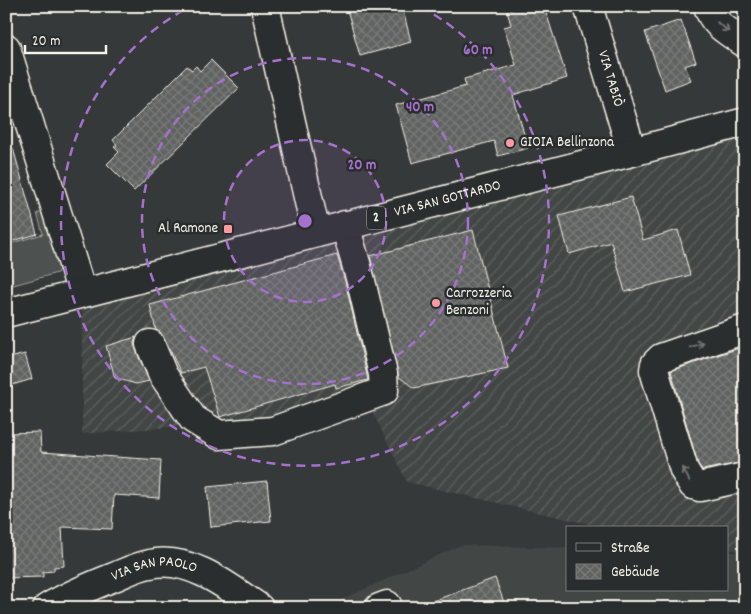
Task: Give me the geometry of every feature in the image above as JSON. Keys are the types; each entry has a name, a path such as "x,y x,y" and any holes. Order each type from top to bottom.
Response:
{"main road":[{"path":"265,6 316,232"},
{"name":"VIA TABIÒ","path":"588,6 632,152"},
{"path":"708,6 712,18 718,24 745,42"},
{"path":"6,48 82,293"},
{"name":"VIA SAN GOTTARDO","path":"6,313 745,122"},
{"path":"150,344 163,375 193,419 219,436 273,431 384,391 383,374 361,281 345,225"},
{"path":"745,329 661,358 655,364 654,370 684,470 693,485 700,487 745,477"},
{"name":"VIA SAN PAOLO","path":"47,608 72,593 135,569 151,564 164,563 193,568 233,590 259,608"}],"shaded area":[{"path":"745,122 745,552 728,549 728,526 597,526 407,482 372,411 82,434 82,293"},
{"path":"37,213 42,213 51,225 61,265 57,273 6,287 6,245 43,234"},
{"path":"461,545 566,548 566,592 728,592 728,552 745,552 745,608 323,608"}],"building":[{"path":"346,6 402,6 411,42 360,56"},
{"path":"523,6 544,6 567,78 513,95 528,148 498,156 494,141 412,163 396,105 466,86 464,79 516,65 504,27 511,25 507,11"},
{"path":"681,20 696,62 685,66 691,80 665,90 645,32"},
{"path":"211,60 239,88 134,191 107,164 119,152 114,147 117,145 113,140 187,66 192,70 196,66 200,71"},
{"path":"13,148 37,234 6,243 6,149"},
{"path":"631,197 643,240 678,230 690,275 625,292 611,242 569,254 559,216"},
{"name":"Carrozzeria Benzoni","path":"473,230 508,368 414,388 399,377 370,256"},
{"path":"337,255 346,285 368,380 336,388 335,384 220,417 204,367 181,373 164,338 156,330 150,305"},
{"path":"136,337 134,343 136,350 149,381 136,384 115,378 106,346"},
{"path":"745,346 745,462 702,470 698,464 671,371"},
{"path":"25,354 32,379 6,387 6,359"},
{"path":"40,432 41,452 161,460 159,498 114,495 112,529 62,527 64,566 54,567 54,571 43,572 43,577 6,578 6,433"},
{"path":"267,481 271,521 211,527 207,487"},
{"path":"495,578 506,608 423,608 422,605"}],"place":[{"name":"GIOIA Bellinzona","path":"510,143"},
{"name":"Al Ramone","path":"228,229"},
{"name":"Carrozzeria Benzoni","path":"436,303"}]}
